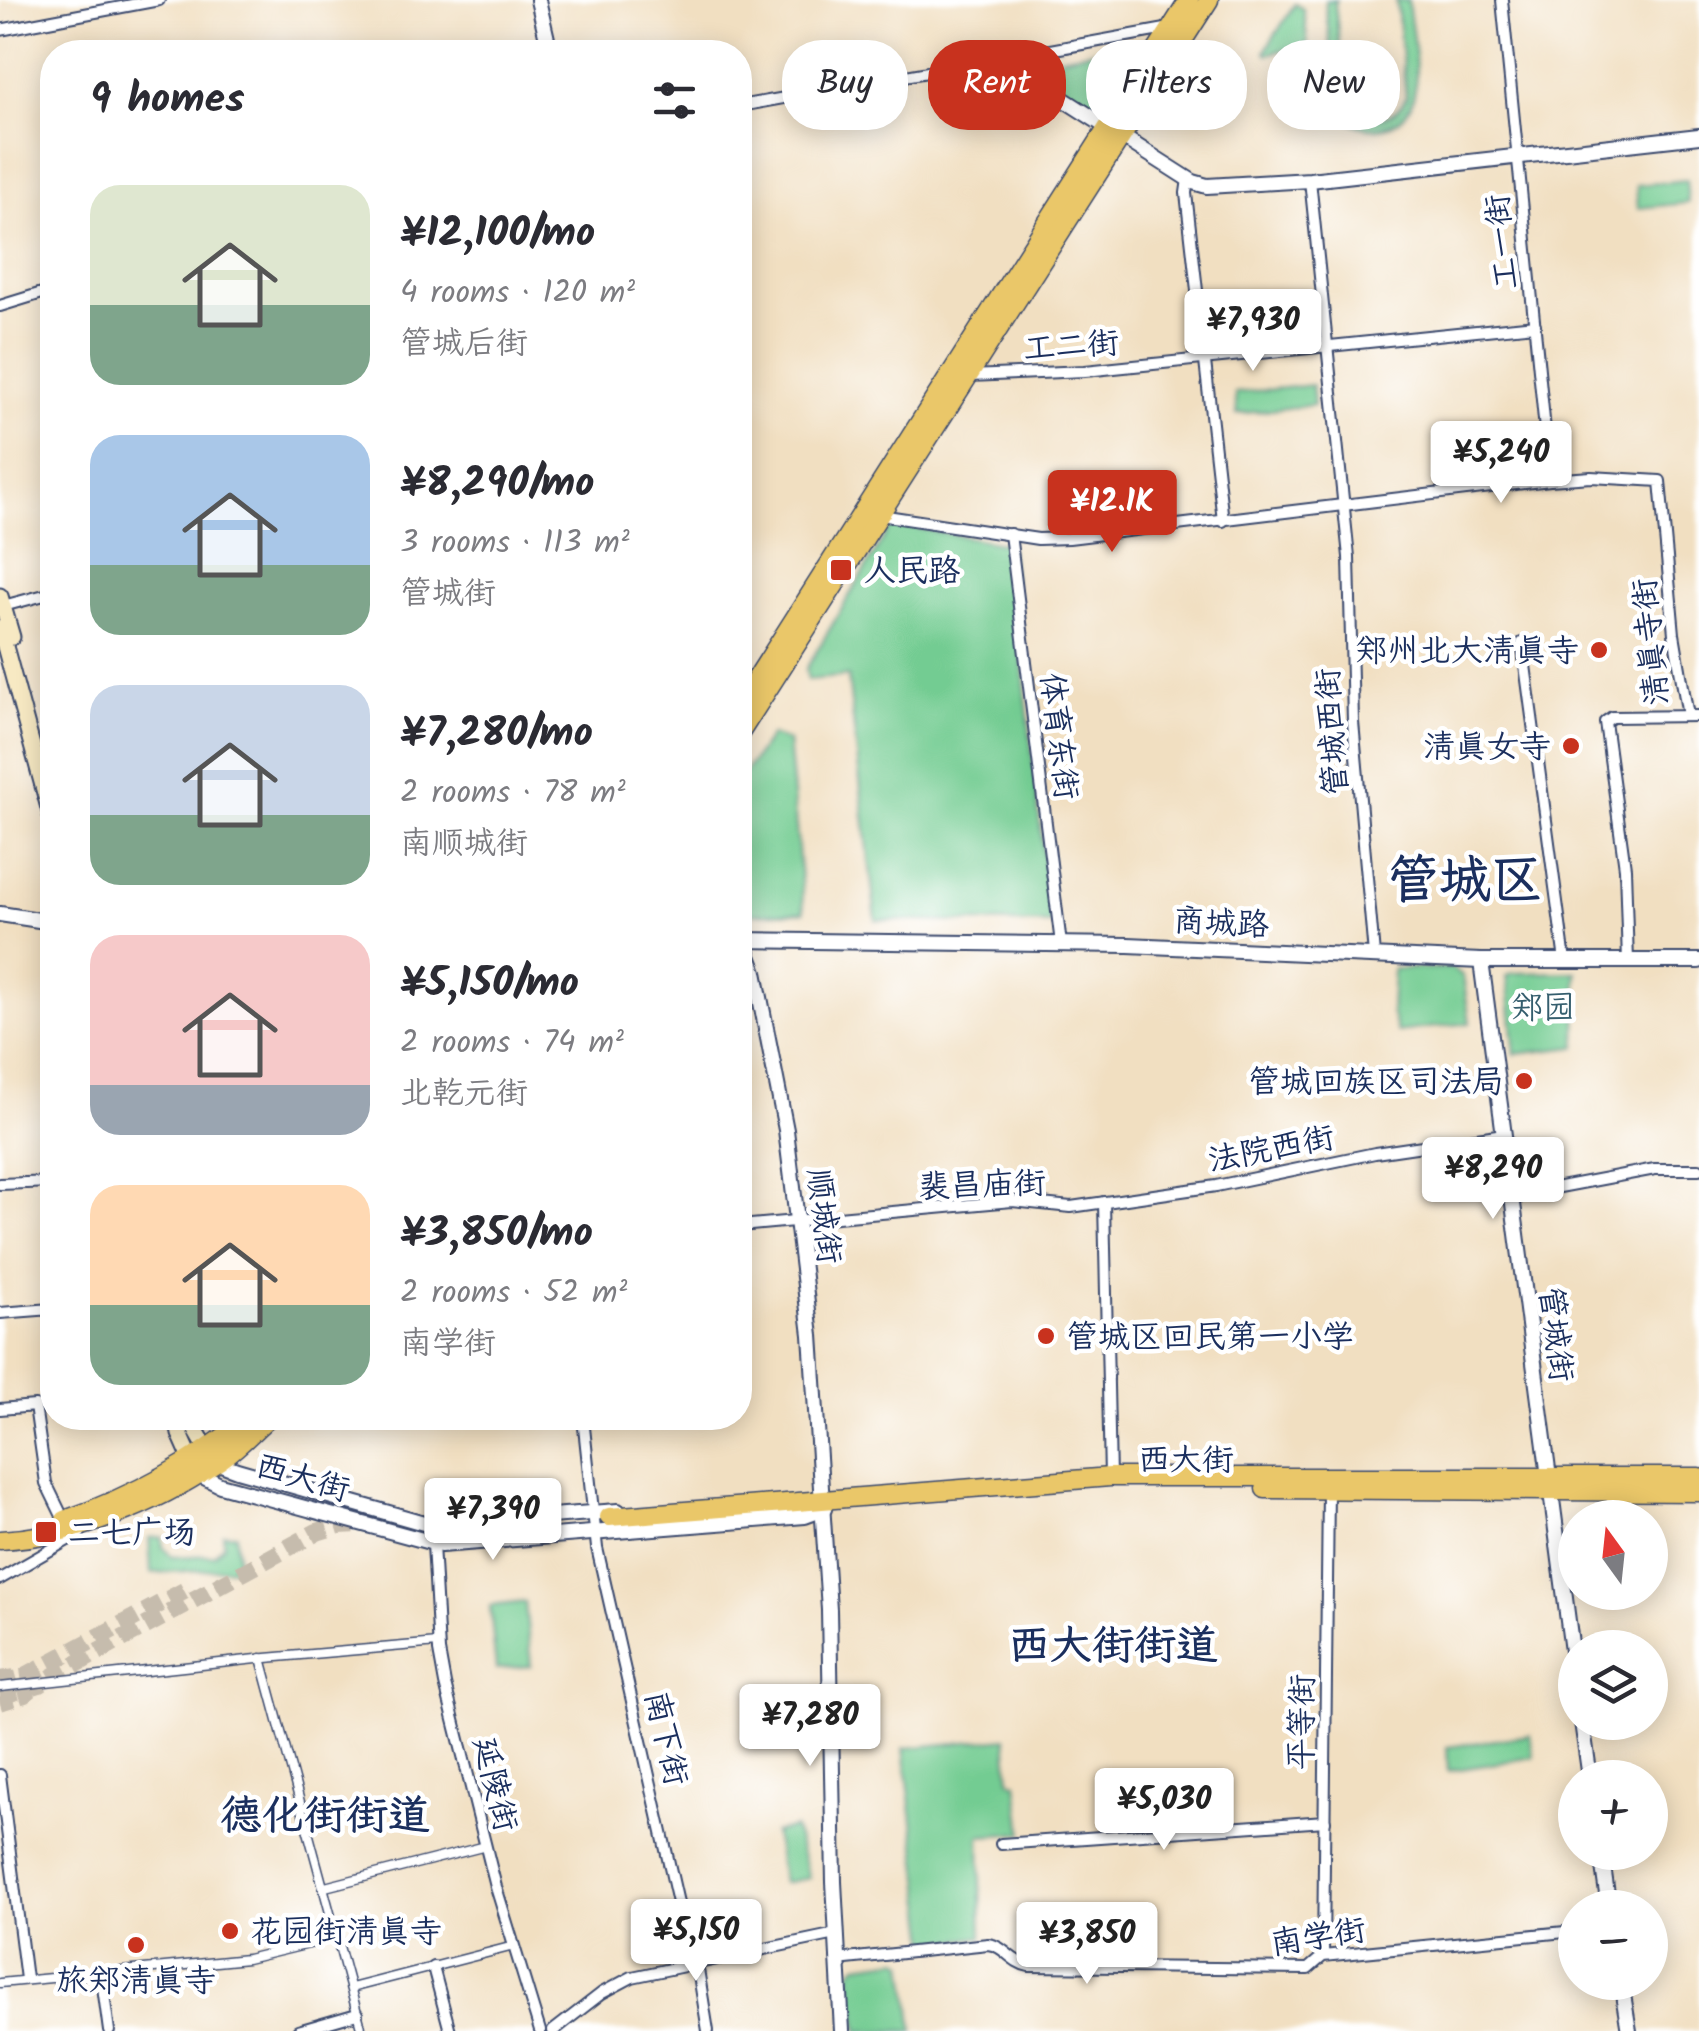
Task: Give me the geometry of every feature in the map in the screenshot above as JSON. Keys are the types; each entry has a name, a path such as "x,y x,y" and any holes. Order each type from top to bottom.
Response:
{"main road":[{"path":"752,715 969,376 1189,0"},
{"path":"752,686 1114,133 1209,0"},
{"path":"2,601 40,738"},
{"path":"0,628 40,775"},
{"path":"184,1430 204,1462"},
{"path":"193,1430 204,1462"},
{"path":"0,1529 64,1520 98,1508 204,1462 236,1430"},
{"path":"0,1540 52,1535 102,1520 204,1462 251,1430"},
{"name":"西大街","path":"600,1522 1110,1477 1548,1484"},
{"path":"1548,1484 1699,1477"},
{"path":"1548,1484 1699,1492"},
{"name":"西大街","path":"823,1504 1110,1489 1548,1484"}],"street":[{"path":"0,30 159,0"},
{"path":"538,0 547,40"},
{"name":"工一街","path":"1502,0 1550,480"},
{"path":"1066,46 1171,28"},
{"path":"752,104 928,71"},
{"path":"1066,102 1188,179 1222,187 1699,136"},
{"path":"1188,179 1186,192 1222,521"},
{"name":"管城西街","path":"1310,180 1350,557 1353,722 1374,954"},
{"path":"0,306 40,294"},
{"name":"工二街","path":"969,376 1085,371 1535,324"},
{"name":"清真寺街","path":"1550,480 1591,477 1660,481 1674,634 1694,716 1612,717 1605,722 1625,868 1628,962"},
{"path":"880,515 1038,539 1085,538 1550,480"},
{"name":"体育东街","path":"1010,534 1061,944"},
{"path":"2,601 40,595"},
{"path":"1522,643 1566,962"},
{"path":"0,914 40,920"},
{"name":"商城路","path":"752,940 1061,944 1480,961 1699,961"},
{"name":"管城街","path":"1480,961 1569,1630"},
{"name":"顺城街","path":"752,965 799,1220 823,1504 842,2031"},
{"name":"法院西街","path":"1165,1193 1375,1153 1504,1134"},
{"path":"1512,1196 1655,1169 1699,1168"},
{"path":"0,1184 40,1182"},
{"name":"裴昌庙街","path":"752,1225 1012,1202 1071,1207 1165,1193"},
{"path":"1104,1202 1110,1477"},
{"path":"0,1313 40,1310"},
{"path":"0,1409 35,1406 46,1483 64,1520"},
{"name":"南下街","path":"585,1430 600,1522 708,2031"},
{"name":"西大街","path":"204,1462 430,1525 600,1522"},
{"name":"西大街","path":"204,1462 220,1485 433,1544 600,1522"},
{"name":"平等街","path":"1324,1956 1328,1489"},
{"path":"0,1579 102,1520"},
{"name":"延陵街","path":"433,1544 438,1642 445,1684 486,1846 540,2031"},
{"path":"0,1688 438,1642"},
{"path":"261,1658 362,2031"},
{"path":"0,1775 4,1836 26,1979"},
{"path":"1001,1844 1324,1822"},
{"path":"324,1887 486,1846"},
{"name":"南学街","path":"838,1960 988,1944 1004,1950 1016,1963 1029,1966 1308,1970 1324,1956 1558,1933"},
{"path":"554,2031 618,1984 836,1934"},
{"path":"0,1982 246,1960 338,1937"},
{"path":"350,1988 514,1946"},
{"path":"434,1967 450,2031"},
{"path":"101,1972 108,2031"},
{"path":"1624,2000 1629,2031"},
{"path":"298,2031 357,2014"}],"green space":[{"path":"1337,0 1339,40 1329,40 1325,1"},
{"path":"1396,0 1408,0 1415,56 1414,95 1408,111 1400,118 1400,106 1406,97"},
{"path":"1295,4 1303,9 1307,40 1272,40"},
{"path":"1086,52 1086,108 1066,95 1066,56"},
{"path":"1686,180 1688,203 1638,208 1636,185"},
{"path":"1312,385 1314,405 1237,414 1235,393"},
{"path":"892,524 1002,543 1010,550 1051,924 876,920 848,676 808,680 806,669"},
{"path":"771,735 788,741 804,912 752,914 752,762"},
{"path":"1452,968 1463,976 1470,1023 1397,1032 1391,1012 1393,969"},
{"name":"郑园","path":"1577,972 1576,1047 1515,1054 1507,976"},
{"path":"223,1534 236,1534 238,1568 151,1573 149,1538 162,1537 163,1547 172,1557 214,1555 224,1545"},
{"path":"525,1602 531,1666 496,1669 490,1606"},
{"path":"1530,1735 1534,1757 1448,1771 1447,1747"},
{"path":"1006,1738 1010,1781 1017,1783 1023,1833 980,1836 982,1937 928,1943 904,1748"},
{"path":"794,1828 809,1878 783,1883 774,1833"},
{"path":"900,1959 905,1962 914,2031 859,2031 850,1973 857,1965"}],"tunnel":[{"path":"0,1696 40,1684 317,1532 339,1525 362,1524"},
{"path":"0,1684 22,1678 186,1590"},
{"path":"0,1678 31,1674"},
{"path":"0,1704 25,1696 40,1684"}],"place":[{"name":"人民路","path":"841,570"},
{"name":"郑州北大清真寺","path":"1599,650"},
{"name":"清真女寺","path":"1571,746"},
{"name":"管城回族区司法局","path":"1524,1081"},
{"name":"管城区回民第一小学","path":"1046,1336"},
{"name":"二七广场","path":"46,1532"},
{"name":"花园街清真寺","path":"230,1931"},
{"name":"旅郑清真寺","path":"136,1945"}],"district":[{"name":"管城区","path":"1465,879"},
{"name":"西大街街道","path":"1113,1644"},
{"name":"德化街街道","path":"325,1814"}]}
